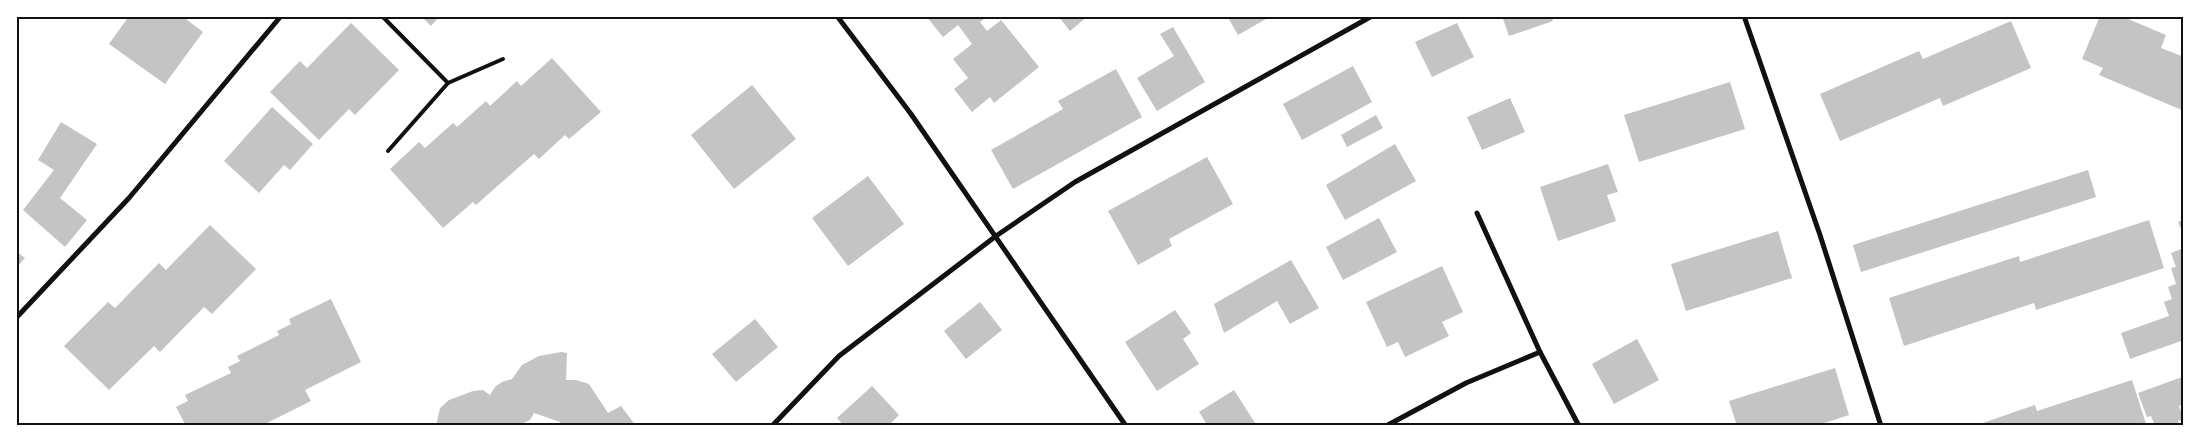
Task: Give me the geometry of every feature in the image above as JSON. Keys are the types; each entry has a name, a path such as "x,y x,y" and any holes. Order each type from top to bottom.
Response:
{"street":[{"path":"16,318 129,198 281,16"},
{"path":"837,16 911,114 1126,426"},
{"path":"772,426 840,356 996,236 1075,182 1372,16"},
{"path":"1744,16 1820,235 1881,426"},
{"path":"1476,213 1540,352 1579,426"},
{"path":"1386,426 1466,383 1540,352"}],"lane":[{"path":"382,16 448,83"},
{"path":"388,151 448,83 503,59"}],"building":[{"path":"129,16 182,16 203,32 165,84 109,44"},
{"path":"421,16 440,16 431,26"},
{"path":"926,16 988,16 980,22 987,31 1001,20 1039,67 994,103 990,97 972,112 954,89 968,78 953,59 972,44 958,25 943,37"},
{"path":"1058,16 1088,16 1070,31"},
{"path":"1227,16 1265,16 1266,19 1238,35"},
{"path":"1502,16 1551,16 1553,21 1509,36"},
{"path":"2100,16 2121,16 2166,35 2161,48 2184,57 2184,111 2099,75 2103,68 2082,59"},
{"path":"2011,21 2031,68 1943,106 1940,98 1840,141 1820,94 1919,51 1923,59"},
{"path":"351,23 399,70 355,115 349,109 319,140 270,92 300,61 307,68"},
{"path":"1457,23 1474,57 1432,77 1415,42"},
{"path":"1173,27 1205,82 1157,111 1137,78 1174,56 1160,34"},
{"path":"552,58 601,112 569,139 565,135 539,159 534,154 476,205 473,202 443,228 390,169 419,142 425,148 453,123 457,127 486,101 490,106 517,81 521,86"},
{"path":"1353,66 1372,102 1302,140 1283,104"},
{"path":"1116,69 1142,117 1013,189 991,150 1063,109 1058,101"},
{"path":"1730,82 1745,129 1639,162 1624,115"},
{"path":"752,85 796,139 734,189 691,135"},
{"path":"1510,98 1525,132 1482,150 1467,117"},
{"path":"272,107 313,144 290,170 284,165 259,193 224,161"},
{"path":"1376,115 1383,128 1347,147 1341,135"},
{"path":"61,122 97,144 60,198 87,220 65,247 23,210 54,170 38,160"},
{"path":"1395,144 1416,181 1345,220 1326,185"},
{"path":"1207,157 1233,204 1169,239 1172,246 1138,265 1108,211"},
{"path":"1608,164 1618,192 1607,195 1616,221 1558,241 1540,187"},
{"path":"2088,170 2096,197 1861,272 1853,245"},
{"path":"868,176 904,224 848,266 812,218"},
{"path":"1379,218 1397,252 1343,280 1326,247"},
{"path":"2184,219 2184,236 2178,222"},
{"path":"2149,220 2164,268 2036,310 2034,303 1904,346 1889,298 2019,256 2020,262"},
{"path":"210,225 256,269 212,314 204,307 160,352 154,346 109,390 64,346 108,302 115,308 159,263 166,270"},
{"path":"1778,231 1792,278 1686,311 1671,264"},
{"path":"2184,248 2184,340 2130,359 2121,333 2169,316 2164,302 2172,299 2168,287 2176,284 2171,268 2176,267 2171,253"},
{"path":"16,251 25,258 16,268"},
{"path":"1291,260 1319,308 1290,324 1277,301 1224,333 1214,304"},
{"path":"1442,266 1463,312 1442,322 1449,336 1405,357 1398,342 1387,347 1366,302"},
{"path":"331,299 361,362 305,390 311,401 261,426 186,426 176,407 188,401 185,395 231,373 228,367 240,361 237,356 279,335 277,331 291,324 289,319"},
{"path":"980,302 1002,330 966,359 944,331"},
{"path":"1175,310 1191,333 1183,339 1199,364 1157,391 1125,342"},
{"path":"755,319 778,347 736,382 712,354"},
{"path":"1637,339 1659,380 1614,404 1592,364"},
{"path":"561,352 567,353 566,380 576,380 589,384 608,413 621,406 636,426 559,426 560,422 534,413 530,420 517,426 436,426 440,408 449,400 473,391 483,390 490,395 495,387 502,382 512,379 522,365 539,356"},
{"path":"1835,368 1849,415 1815,426 1737,426 1729,401"},
{"path":"2182,377 2184,383 2184,404 2179,406 2184,419 2178,421 2180,426 2155,426 2151,416 2147,417 2138,393"},
{"path":"2132,380 2146,424 2140,426 1974,426 2035,405 2037,411"},
{"path":"872,386 899,415 888,426 844,426 837,418"},
{"path":"1234,390 1257,426 1208,426 1199,412"}]}
